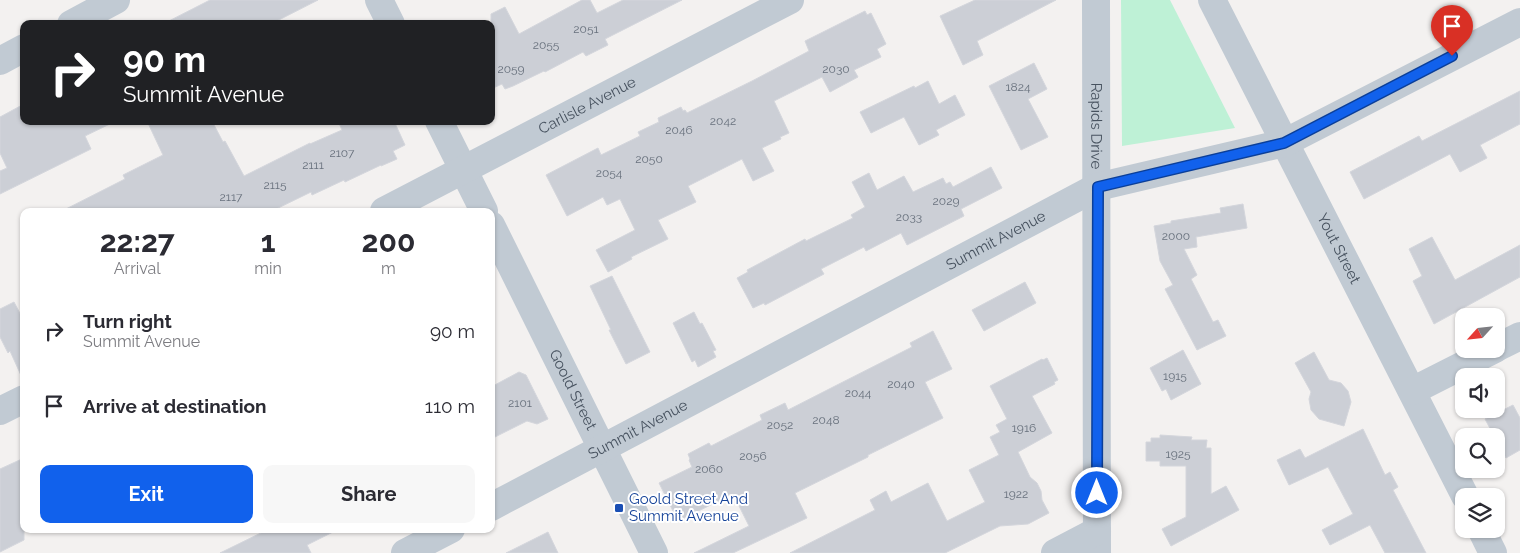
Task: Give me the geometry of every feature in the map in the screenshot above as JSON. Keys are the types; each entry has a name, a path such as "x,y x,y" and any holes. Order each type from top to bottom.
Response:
{"street":[{"path":"78,20 116,0"},
{"path":"379,0 389,20"},
{"name":"Carlisle Avenue","path":"390,208 790,0"},
{"name":"Rapids Drive","path":"1096,0 1096,159 1098,187 1097,542"},
{"name":"Yout Street","path":"1212,0 1460,488"},
{"name":"Summit Avenue","path":"495,506 1098,187 1284,143 1520,22"},
{"path":"0,61 20,50"},
{"path":"441,125 483,208"},
{"name":"Goold Street","path":"495,233 654,553"},
{"path":"1505,344 1520,336"},
{"path":"1412,391 1476,358"},
{"path":"0,411 20,401"},
{"path":"405,553 443,533"},
{"path":"1486,538 1493,553"},
{"path":"1055,553 1097,542"}],"green space":[{"path":"1121,0 1170,0 1235,128 1122,146"}],"building":[{"path":"210,0 318,0 279,20 171,20"},
{"path":"582,0 590,0 597,13 623,0 682,0 605,39 608,45 586,56 583,52 545,72 505,89 502,84 495,87 495,20 491,20 491,14 505,7 519,34"},
{"path":"975,0 1056,0 977,41 983,55 963,65 940,16"},
{"path":"865,11 867,15 871,13 886,44 877,49 881,57 854,70 858,77 830,92 822,77 774,101 789,133 762,148 774,171 753,181 742,159 688,186 696,202 658,220 668,239 631,257 632,259 608,272 596,250 635,230 620,199 607,205 603,197 567,216 546,175 598,148 601,155 640,136 638,132 659,122 658,118 681,107 687,113 752,81 809,51 805,41"},
{"path":"1034,63 1047,89 1028,99 1048,137 1021,150 989,86"},
{"path":"928,81 939,104 955,95 965,115 936,130 939,135 919,145 904,117 871,133 860,112"},
{"path":"1520,91 1520,124 1480,145 1487,158 1460,172 1450,154 1364,199 1350,172 1419,136 1422,141"},
{"path":"20,106 20,125 108,125 85,136 91,149 0,194 0,171 7,168 0,153 0,117"},
{"path":"149,125 214,125 244,176 310,143 342,130 340,125 396,125 405,145 393,151 397,159 312,195 311,192 278,208 68,208 125,179 123,175 163,155"},
{"path":"991,167 1002,188 961,209 964,216 907,245 901,233 866,251 864,247 821,269 824,274 765,305 764,303 753,308 737,278 748,272 747,270 805,239 806,241 853,218 851,215 865,207 852,182 869,173 877,190 904,176 913,192 943,178 946,184 950,182 953,187"},
{"path":"1243,204 1247,228 1196,237 1197,247 1184,249 1197,275 1191,279 1213,322 1218,320 1226,336 1197,350 1165,289 1173,285 1160,261 1154,226 1171,223 1171,221 1221,213 1220,208"},
{"path":"1432,237 1455,280 1520,245 1520,277 1463,308 1455,308 1455,313 1434,324 1413,281 1422,276 1409,249"},
{"path":"612,276 650,352 626,364 590,286"},
{"path":"1025,282 1036,303 984,331 972,310"},
{"path":"14,302 20,313 20,373 10,351 8,353 0,337 0,309"},
{"path":"694,312 716,350 713,351 716,357 698,367 695,360 692,362 673,323"},
{"path":"933,331 952,369 925,382 943,418 795,493 807,518 733,553 694,553 749,526 733,494 678,521 659,483 692,467 688,454 709,443 711,446 762,420 760,415 785,403 788,410 912,347 910,343"},
{"path":"1183,350 1201,384 1171,400 1166,389 1162,391 1150,368"},
{"path":"1314,352 1329,380 1341,383 1348,391 1351,402 1344,426 1319,419 1311,410 1309,399 1311,392 1295,363"},
{"path":"1047,358 1058,380 1054,382 1055,384 1032,396 1052,433 1018,452 1030,477 1037,483 1041,491 1042,500 1049,513 1028,524 1000,526 945,553 790,553 875,510 870,500 886,491 891,502 928,483 947,521 985,502 969,470 999,455 990,437 1000,432 996,425 1007,419 990,386"},
{"path":"519,372 526,375 548,419 537,424 527,421 495,437 495,385"},
{"path":"1513,405 1520,418 1520,450 1506,458 1505,428 1490,428 1485,419 1505,418 1505,409"},
{"path":"1363,429 1385,475 1390,472 1398,487 1393,490 1426,553 1385,553 1370,525 1330,545 1322,530 1353,514 1328,467 1289,485 1277,460 1300,449 1305,458"},
{"path":"1160,435 1192,437 1191,440 1207,440 1206,448 1211,448 1211,494 1226,486 1239,510 1171,546 1162,529 1186,517 1186,466 1160,466 1160,461 1146,461 1146,442 1151,442 1151,438 1160,438"},
{"path":"20,460 20,533 24,533 24,540 0,552 0,469"},
{"path":"548,532 558,553 506,553"},
{"path":"261,533 331,533 307,545 311,553 220,553"}],"place":[{"name":"Goold Street And Summit Avenue","path":"619,508"}],"route":[{"path":"1097,493 1098,187 1284,143 1452,56"}]}
